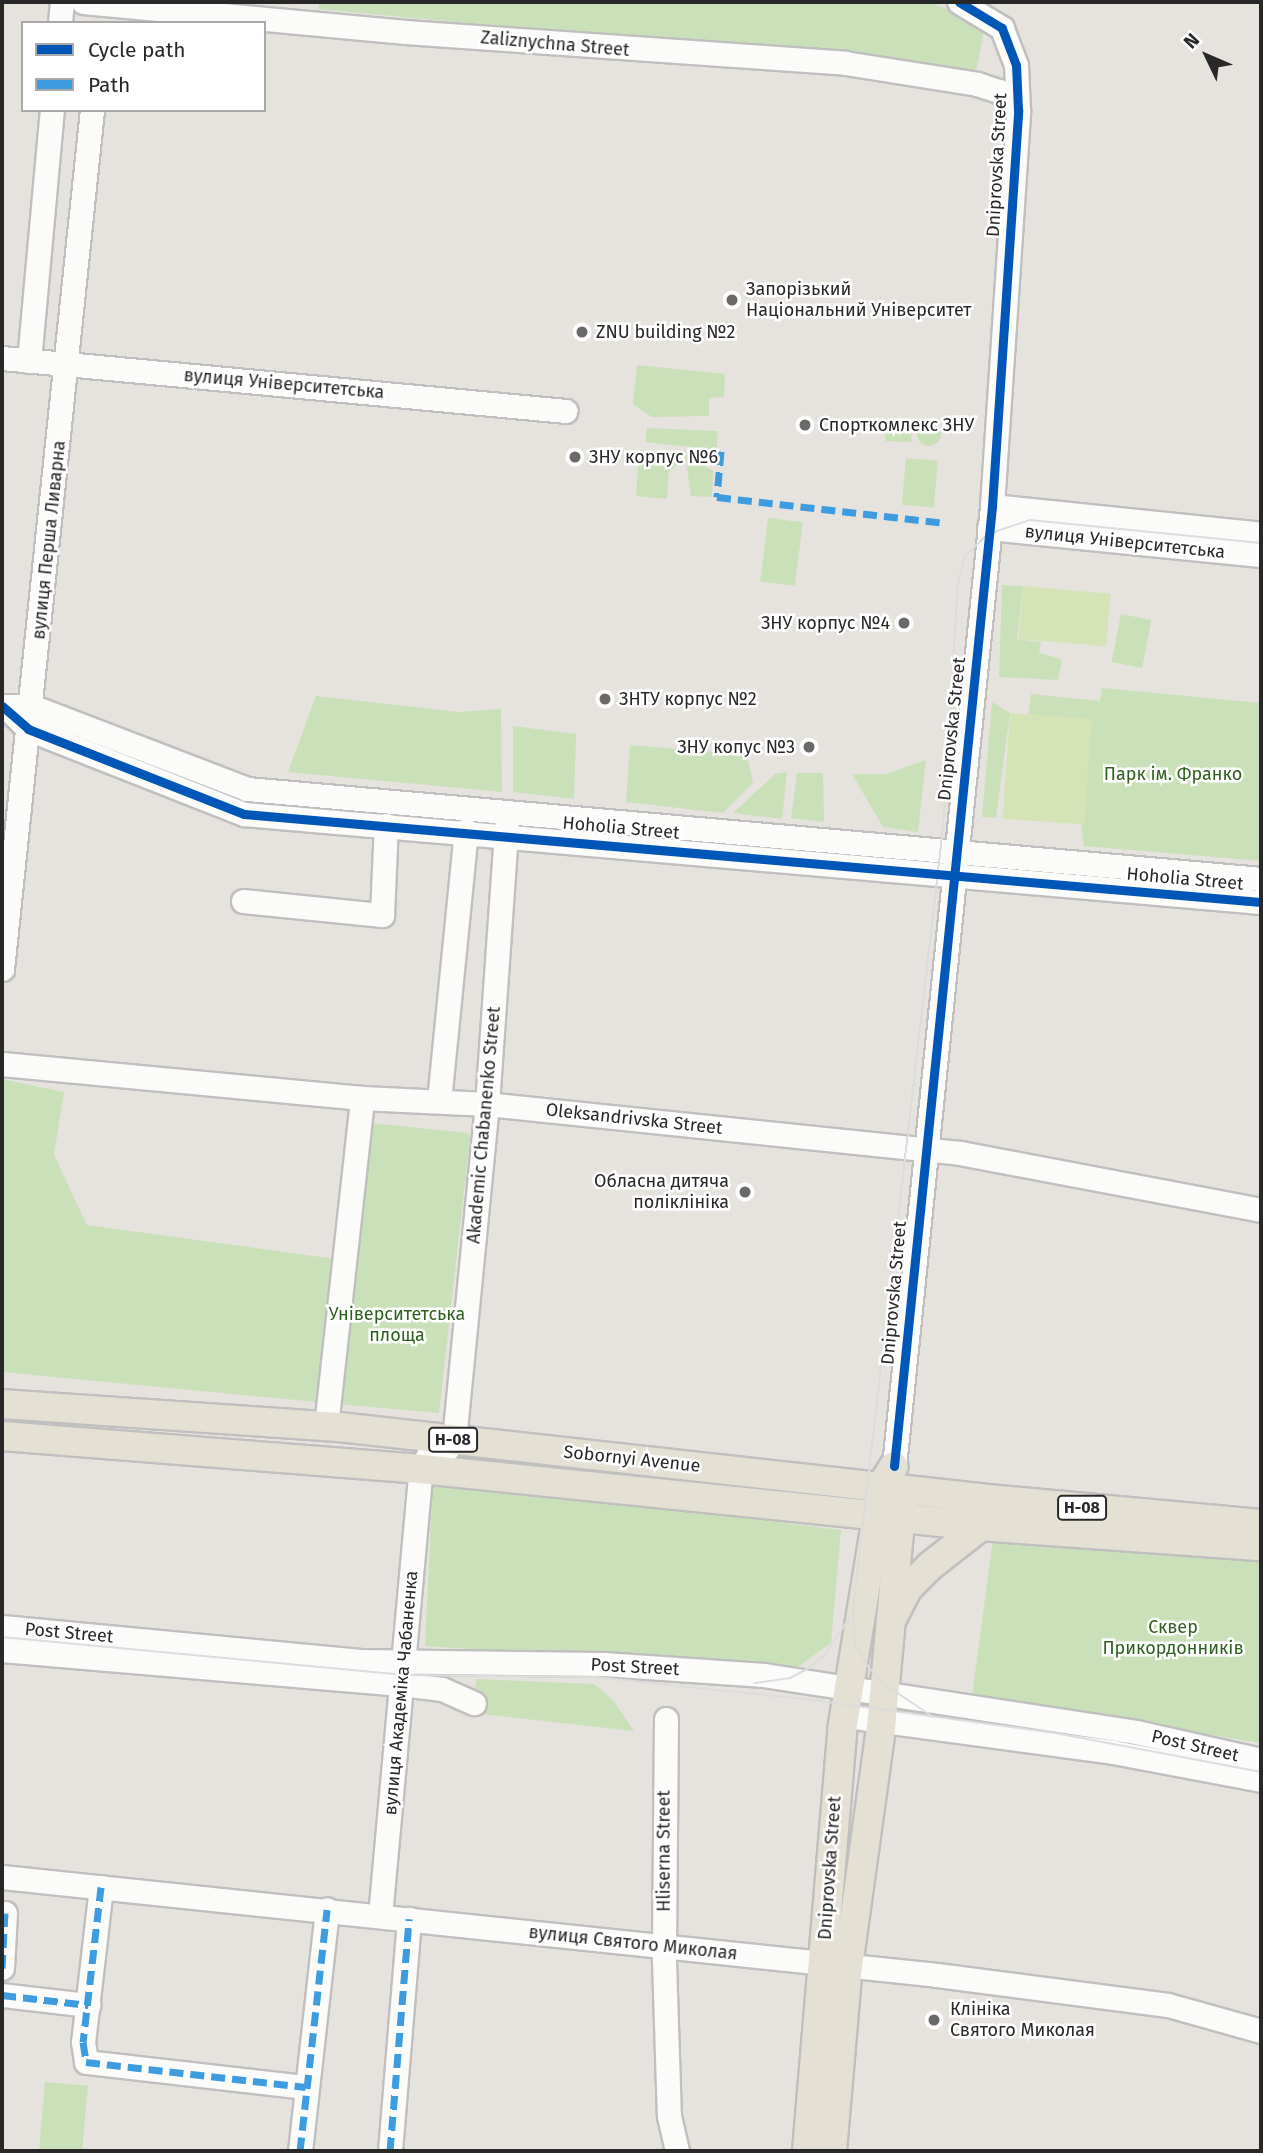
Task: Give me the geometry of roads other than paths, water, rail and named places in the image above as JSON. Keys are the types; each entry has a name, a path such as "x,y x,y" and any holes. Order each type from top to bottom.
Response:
{"main road":[{"name":"Sobornyi Avenue","path":"2,1404 326,1426 893,1480 1261,1524"},
{"name":"Sobornyi Avenue","path":"2,1436 421,1469 981,1526 1261,1546"},
{"name":"Dniprovska Street","path":"832,2151 836,1966 828,1854 850,1703 893,1480"},
{"name":"Dniprovska Street","path":"807,2151 836,1966 882,1708 890,1623 888,1516"},
{"path":"890,1623 907,1590 953,1545 981,1526"}],"street":[{"path":"60,21 62,2"},
{"name":"Dniprovska Street","path":"893,1480 923,1149 990,517 1018,110 1016,65 1002,28 967,6"},
{"name":"Zaliznychna Street","path":"95,9 257,21"},
{"name":"Zaliznychna Street","path":"266,22 845,63 977,84 999,92 1018,110"},
{"path":"29,361 52,112"},
{"name":"вулиця Перша Ливарна","path":"2,969 92,112"},
{"name":"вулиця Університетська","path":"2,358 566,411"},
{"name":"вулиця Університетська","path":"990,517 1261,534"},
{"name":"вулиця Університетська","path":"990,517 1261,555"},
{"name":"Hoholia Street","path":"4,706 31,706 247,789 508,809 1261,879"},
{"name":"Hoholia Street","path":"4,706 28,729 244,814 466,830 1261,902"},
{"name":"Akademic Chabanenko Street","path":"454,1440 487,1104 508,809"},
{"path":"243,901 382,915 386,825"},
{"path":"439,1101 466,830"},
{"name":"Oleksandrivska Street","path":"2,1064 362,1098 487,1104 923,1149 1261,1210"},
{"path":"326,1426 362,1098"},
{"path":"421,1469 427,1457 447,1449 454,1440"},
{"name":"вулиця Академіка Чабаненка","path":"380,1916 421,1469"},
{"name":"Post Street","path":"2,1627 404,1673"},
{"name":"Post Street","path":"2,1650 404,1673 604,1664 764,1675 850,1703 1261,1780"},
{"path":"404,1673 474,1703"},
{"name":"Post Street","path":"882,1708 1136,1732 1261,1759"},
{"name":"Hliserna Street","path":"666,1719 663,1946 669,2116 677,2151"},
{"name":"вулиця Святого Миколая","path":"2,1877 663,1946 1136,2000 1261,2031"},
{"path":"101,1887 83,2055 93,2066 306,2087"},
{"path":"300,2151 327,1910"},
{"path":"2,1968 5,1913"},
{"path":"390,2151 409,1919"},
{"path":"2,1995 88,2005"}],"tram line":[{"path":"933,1717 884,1684 869,1668 855,1645 853,1610 943,827 958,582 965,556 988,534 1030,520 1261,543"},
{"path":"755,1683 790,1678 807,1669 825,1655 850,1617"},
{"path":"2,1637 402,1675 595,1677 813,1700 1055,1733 1261,1772"}],"place":[{"name":"Запорізький Національний Університет","path":"732,300"},
{"name":"ZNU building №2","path":"582,332"},
{"name":"Спорткомлекс ЗНУ","path":"805,425"},
{"name":"ЗНУ корпус №6","path":"575,457"},
{"name":"ЗНУ корпус №4","path":"904,623"},
{"name":"ЗНТУ корпус №2","path":"605,699"},
{"name":"ЗНУ копус №3","path":"809,747"},
{"name":"Обласна дитяча поліклініка","path":"745,1192"},
{"name":"Клініка Святого Миколая","path":"934,2020"}],"park label":[{"name":"Парк ім. Франко","path":"1173,774"},
{"name":"Університетська площа","path":"397,1325"},
{"name":"Сквер Прикордонників","path":"1173,1638"}]}
